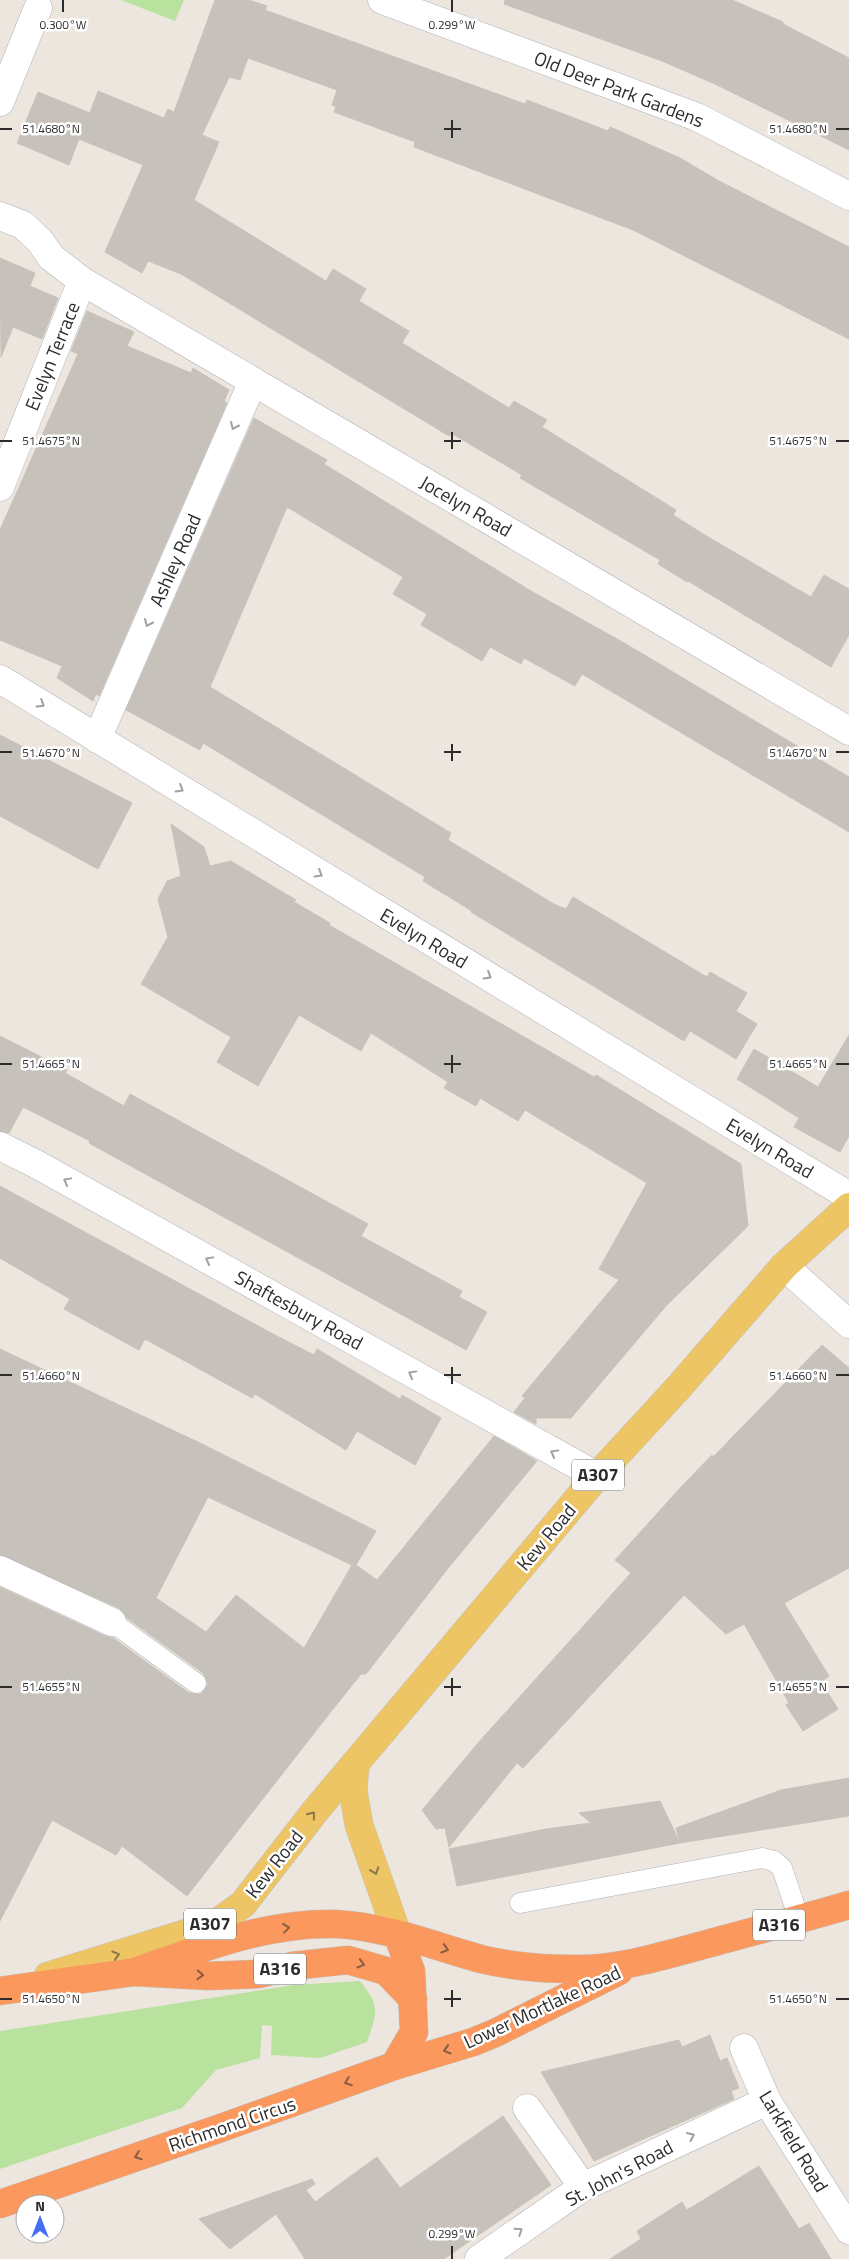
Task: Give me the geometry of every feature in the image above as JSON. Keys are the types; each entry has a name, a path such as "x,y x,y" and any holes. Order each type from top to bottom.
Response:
{"highway":[{"name":"Lower Mortlake Road","path":"398,1936 483,1959 534,1969 581,1969 634,1964 849,1905"},
{"name":"A316","path":"2,1991 134,1972 238,1937 284,1928 334,1924 367,1928 398,1936"},
{"path":"394,2066 414,2032 411,1971 398,1936"},
{"name":"A316","path":"134,1972 208,1976 259,1974 292,1966 348,1960 386,1971 413,1999"},
{"name":"Lower Mortlake Road","path":"394,2066 496,2033 634,1964"},
{"name":"Richmond Circus","path":"0,2204 394,2066"}],"main road":[{"name":"Kew Road","path":"2,1991 190,1932 221,1920 243,1904 316,1810 355,1766 597,1476 678,1388 784,1266 849,1208"},
{"path":"355,1766 353,1790 359,1825 398,1936"}],"street":[{"name":"Old Deer Park Gardens","path":"382,0 698,117 849,196"},
{"path":"0,102 38,8"},
{"name":"Jocelyn Road","path":"0,216 23,225 40,241 51,258 82,281 849,732"},
{"name":"Evelyn Terrace","path":"3,471 82,281"},
{"name":"Ashley Road","path":"97,738 253,382"},
{"name":"Evelyn Road","path":"0,679 849,1196"},
{"name":"Shaftesbury Road","path":"0,1146 36,1164 597,1476"},
{"path":"784,1266 849,1324"},
{"path":"0,1570 112,1622"},
{"name":"Larkfield Road","path":"744,2048 767,2101 849,2230"},
{"name":"St. John's Road","path":"479,2259 584,2187 767,2101"},
{"path":"527,2108 584,2187"}],"lane":[{"path":"112,1622 196,1683"},
{"path":"520,1903 762,1858 774,1862 782,1868 799,1919"}],"green space":[{"path":"121,0 184,0 175,21"},
{"path":"360,1981 371,1997 375,2010 367,2042 320,2058 271,2055 272,2026 262,2025 260,2058 216,2070 182,2108 0,2169 0,2031 294,1985"}],"building":[{"path":"215,0 249,0 267,6 265,10 525,104 527,100 608,131 610,127 680,158 719,181 849,247 849,339 633,230 414,147 415,142 334,112 336,107 332,105 337,90 248,58 240,80 229,77 202,135 219,142 194,200 326,281 333,269 366,289 359,301 409,331 402,343 509,408 514,401 547,420 542,427 676,510 673,515 708,537 811,597 824,575 849,589 849,635 831,667 658,564 660,560 520,478 522,475 451,433 449,436 181,274 148,261 142,273 105,252 143,165 79,139 69,165 17,143 38,92 90,113 98,91 164,118 168,109 174,112"},
{"path":"505,0 732,0 783,22 783,24 849,58 849,150 715,84 662,61 504,4"},
{"path":"0,258 35,273 30,286 58,298 42,339 13,327 1,357"},
{"path":"87,311 134,332 127,346 191,373 193,368 229,390 224,401 227,403 99,696 96,694 93,701 57,678 62,666 0,640 0,530 78,354 71,351"},
{"path":"254,418 327,460 324,464 531,591 626,644 849,777 849,832 582,674 575,686 524,658 521,664 490,647 482,661 421,625 427,614 393,594 403,577 287,507 210,687 451,833 448,840 554,904 566,909 573,897 707,977 710,972 747,993 736,1011 757,1024 736,1059 690,1031 684,1041 471,912 423,881 425,877 203,743 200,750 126,710"},
{"path":"0,735 132,803 98,869 0,816"},
{"path":"171,824 204,847 210,866 231,861 296,900 294,902 330,923 329,925 594,1077 596,1075 741,1164 748,1226 666,1306 571,1418 536,1418 536,1424 514,1412 525,1398 522,1396 619,1280 599,1269 647,1183 525,1110 518,1121 480,1098 476,1106 444,1088 448,1082 371,1033 361,1051 299,1015 258,1086 217,1062 231,1037 141,984 168,937 158,899 167,881 181,876"},
{"path":"849,1035 849,1136 840,1152 794,1127 799,1118 737,1079 754,1049 818,1087"},
{"path":"0,1036 67,1070 65,1073 124,1106 130,1094 368,1224 361,1236 462,1291 459,1297 487,1312 466,1350 89,1143 90,1141 23,1107 9,1133 0,1131"},
{"path":"0,1186 273,1334 314,1355 317,1349 400,1399 402,1395 441,1418 415,1465 357,1431 346,1450 255,1394 252,1398 145,1339 139,1350 64,1309 70,1299 0,1258"},
{"path":"822,1345 849,1368 849,1568 784,1603 829,1676 821,1682 838,1709 803,1731 786,1705 789,1703 744,1624 726,1634 684,1595 523,1768 517,1763 449,1847 445,1828 436,1829 422,1810 478,1743 631,1573 615,1560 682,1486 712,1455 713,1457"},
{"path":"0,1349 200,1443 376,1531 356,1565 377,1580 494,1436 537,1461 449,1567 366,1674 361,1674 187,1896 122,1846 116,1855 52,1820 0,1921 0,1587 113,1638 189,1693 201,1694 208,1684 203,1673 127,1618 119,1608 0,1555","holes":["208,1497 352,1565 304,1648 236,1595 206,1632 156,1598"]},
{"path":"849,1778 849,1816 680,1843 676,1828 781,1790"},
{"path":"660,1801 680,1843 457,1886 449,1849 546,1829 591,1823 579,1813"},
{"path":"710,2035 720,2061 727,2058 739,2088 731,2091 734,2099 594,2161 541,2072 679,2040 682,2047"},
{"path":"503,2116 551,2185 444,2259 305,2259 276,2214 230,2249 199,2219 312,2179 315,2184 306,2190 315,2202 377,2157 400,2188"},
{"path":"759,2166 799,2229 809,2223 831,2259 610,2259 641,2239 637,2231 682,2202 687,2210"}]}
